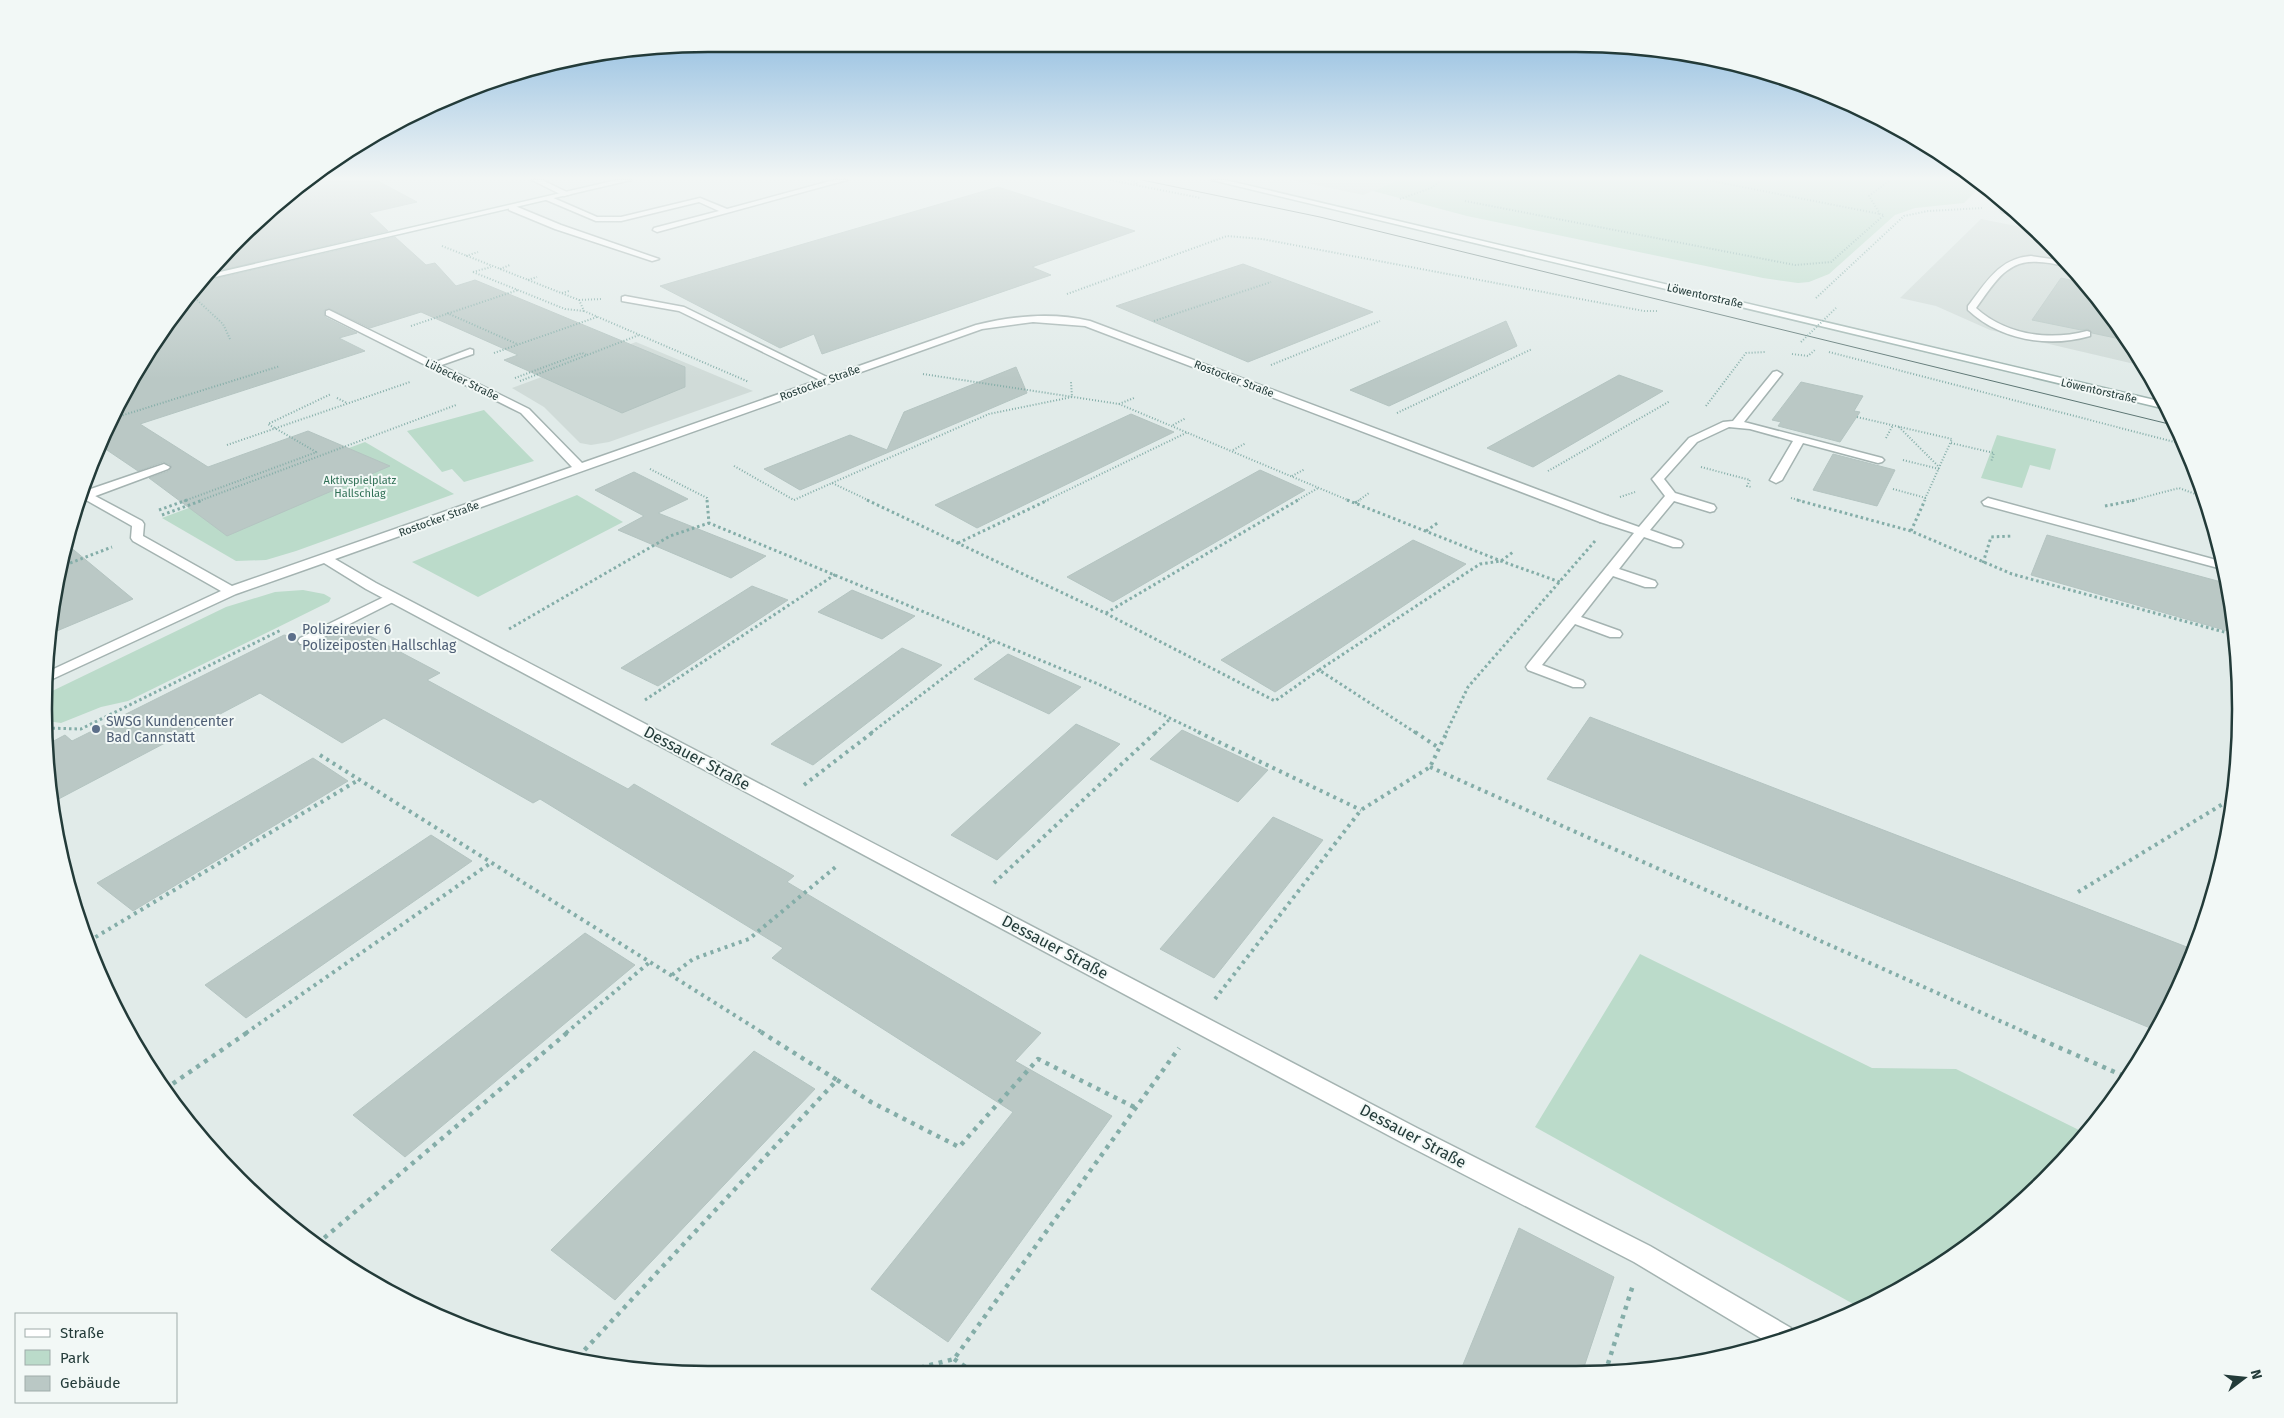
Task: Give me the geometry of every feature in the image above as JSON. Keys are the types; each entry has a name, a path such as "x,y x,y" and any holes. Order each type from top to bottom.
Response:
{"street":[{"path":"216,275 343,246"},
{"path":"616,246 655,259"},
{"name":"Löwentorstraße","path":"1494,246 2156,404"},
{"path":"2055,262 2020,259 2008,264 1971,308 1979,317 1998,327 2036,337 2066,339 2087,334"},
{"path":"625,299 681,309 828,380"},
{"name":"Lübecker Straße","path":"329,313 525,411 580,468"},
{"name":"Rostocker Straße","path":"54,674 231,592 828,380 1000,321 1048,318 1078,321 1519,488 1677,544"},
{"path":"433,365 470,352"},
{"path":"1736,425 1777,374"},
{"path":"1710,508 1671,496 1658,479 1693,440 1727,424 1750,426 1878,460"},
{"path":"1776,480 1800,439"},
{"path":"90,491 164,467"},
{"path":"88,496 138,524 136,538 231,592"},
{"path":"1578,684 1533,667 1671,496"},
{"path":"1988,502 2215,563"},
{"name":"Dessauer Straße","path":"327,558 392,597 1197,1022 1642,1254 1777,1334"},
{"path":"1611,571 1650,584"},
{"path":"304,641 392,597"},
{"path":"1572,618 1615,634"}],"path":[{"path":"438,246 579,300 584,311"},
{"path":"1030,319 1036,306 1199,246"},
{"path":"1303,246 1444,271 1644,311 1662,310"},
{"path":"1702,246 1795,264 1830,262 1848,246"},
{"path":"1816,298 1872,246"},
{"path":"466,256 478,252"},
{"path":"499,269 510,265"},
{"path":"493,266 473,272 565,309 584,311 598,316 781,397"},
{"path":"528,280 536,277"},
{"path":"1115,334 1271,282"},
{"path":"412,326 518,290"},
{"path":"561,294 569,291"},
{"path":"197,300 223,324 230,339"},
{"path":"1816,349 1800,343 1836,308"},
{"path":"447,313 518,344"},
{"path":"486,356 598,316"},
{"path":"1236,380 1380,321"},
{"path":"138,524 588,356 639,335"},
{"path":"1358,426 1398,413 1532,349"},
{"path":"1826,352 2175,442"},
{"path":"518,377 582,353 588,356"},
{"path":"877,363 893,370 1119,404 1233,450 1355,503 1501,561 1560,582"},
{"path":"122,416 280,366"},
{"path":"227,446 444,370"},
{"path":"1071,382 1072,397"},
{"path":"322,455 268,424 331,394"},
{"path":"734,466 794,500 989,414 1072,397"},
{"path":"337,398 348,404"},
{"path":"1119,404 1134,398"},
{"path":"1519,488 1670,401"},
{"path":"1857,417 1952,439 1911,531"},
{"path":"1173,425 1186,418"},
{"path":"1898,427 1939,467"},
{"path":"958,543 1189,432"},
{"path":"1233,450 1246,443"},
{"path":"1951,443 1994,453 1991,462"},
{"path":"177,504 317,452"},
{"path":"621,454 707,498 709,522"},
{"path":"1675,460 1750,480 1747,486 1756,489"},
{"path":"1292,476 1305,469"},
{"path":"832,483 1105,613 1275,701 1480,564 1501,561 1512,552"},
{"path":"1105,613 1318,488"},
{"path":"2101,507 2150,497 2179,488 2196,494"},
{"path":"1893,489 1926,498"},
{"path":"1355,503 1370,494"},
{"path":"1783,496 1911,531 2012,574 2227,633"},
{"path":"927,1366 954,1359 1197,1022 1362,810 1430,766 1468,687 1604,531 1604,518"},
{"path":"483,644 670,536 709,522 1098,684 1362,810"},
{"path":"1426,531 1439,522"},
{"path":"69,563 136,538"},
{"path":"619,716 837,574"},
{"path":"53,728 81,729 280,631"},
{"path":"781,802 992,640"},
{"path":"1319,670 1439,748"},
{"path":"972,903 1171,718"},
{"path":"320,755 360,778 651,961 871,1102 959,1147 1038,1059 1136,1108"},
{"path":"1430,766 2121,1075"},
{"path":"94,938 360,778"},
{"path":"2078,892 2225,803"},
{"path":"672,975 693,959 749,939 862,845"},
{"path":"171,1085 492,862"},
{"path":"323,1240 651,961"},
{"path":"582,1353 837,1080"},
{"path":"1608,1364 1642,1254"},
{"path":"954,1359 964,1366"}],"shaded area":[{"path":"1953,246 2040,246 2069,276 2096,309 2133,364 1990,330 1936,306 1900,298"},
{"path":"636,342 753,391 609,442 591,445 580,443 544,407 512,388"}],"green space":[{"path":"1611,246 1860,246 1829,274 1809,282 1798,283 1763,278"},
{"path":"484,410 534,461 464,482 452,469 442,472 407,431"},
{"path":"1997,435 2056,449 2050,470 2030,465 2022,488 1981,478"},
{"name":"Aktivspielplatz Hallschlag","path":"365,442 454,494 266,560 236,561 162,518"},
{"path":"577,495 623,522 478,597 412,562"},
{"path":"303,590 324,594 331,598 329,602 128,701 101,707 61,723 53,722 53,691 226,607 275,592"},
{"path":"1640,954 1872,1068 1956,1069 2079,1130 2008,1203 1975,1230 1903,1278 1853,1304 1535,1127"}],"building":[{"path":"244,246 323,246 221,270"},
{"path":"355,246 405,246 426,265 435,263 456,286 475,280 685,367 685,387 622,413 504,360 518,355 421,312 370,328 328,308 324,310 325,317 357,333 339,338 365,351 140,424 208,467 308,431 390,466 227,536 149,478 169,471 171,465 163,462 138,471 106,449 140,381 163,344 212,279"},
{"path":"796,246 1092,246 1032,267 1051,275 822,354 814,334 780,348 660,286"},
{"path":"1243,264 1373,312 1248,362 1116,306"},
{"path":"2061,278 2073,281 2117,338 2092,333 2088,329 2081,330 2032,320"},
{"path":"1506,321 1517,346 1389,406 1350,390"},
{"path":"1016,367 1027,393 800,490 764,469 850,435 887,450 904,412"},
{"path":"1619,375 1663,391 1533,467 1487,448"},
{"path":"1801,382 1863,396 1854,411 1860,412 1840,442 1778,426 1781,422 1772,420"},
{"path":"1131,414 1174,432 977,528 935,505"},
{"path":"1833,454 1895,470 1877,506 1813,490"},
{"path":"1260,470 1305,490 1113,602 1067,577"},
{"path":"634,472 688,499 658,513 766,556 731,578 618,530 644,516 595,490"},
{"path":"2047,535 2219,581 2227,631 2031,575"},
{"path":"1413,540 1466,564 1275,692 1221,660"},
{"path":"73,549 133,599 57,631 65,581"},
{"path":"752,586 788,600 658,686 621,668"},
{"path":"852,590 915,616 882,639 818,612"},
{"path":"351,626 440,673 427,680 628,789 634,784 794,876 787,882 1041,1033 1015,1061 1112,1116 948,1342 871,1289 1013,1112 772,958 783,948 540,799 533,803 384,718 342,743 260,693 59,799 53,741 65,735 72,741 284,635 298,638 296,642 300,646 310,646"},
{"path":"902,648 942,665 813,765 771,744"},
{"path":"1008,654 1081,687 1049,714 974,679"},
{"path":"1590,717 2187,947 2149,1028 1547,779"},
{"path":"1076,724 1120,744 997,860 951,835"},
{"path":"1182,730 1268,770 1238,802 1150,759"},
{"path":"313,758 348,781 133,911 97,883"},
{"path":"1273,817 1323,840 1214,978 1160,949"},
{"path":"431,835 472,861 246,1018 205,985"},
{"path":"585,933 635,965 405,1157 353,1115"},
{"path":"754,1051 815,1089 615,1300 551,1250"},
{"path":"1519,1228 1614,1277 1584,1366 1462,1366"}],"tram line":[{"path":"1440,246 2166,423"}],"place":[{"name":"Polizeirevier 6 Polizeiposten Hallschlag","path":"292,637"},
{"name":"SWSG Kundencenter Bad Cannstatt","path":"96,729"}]}
